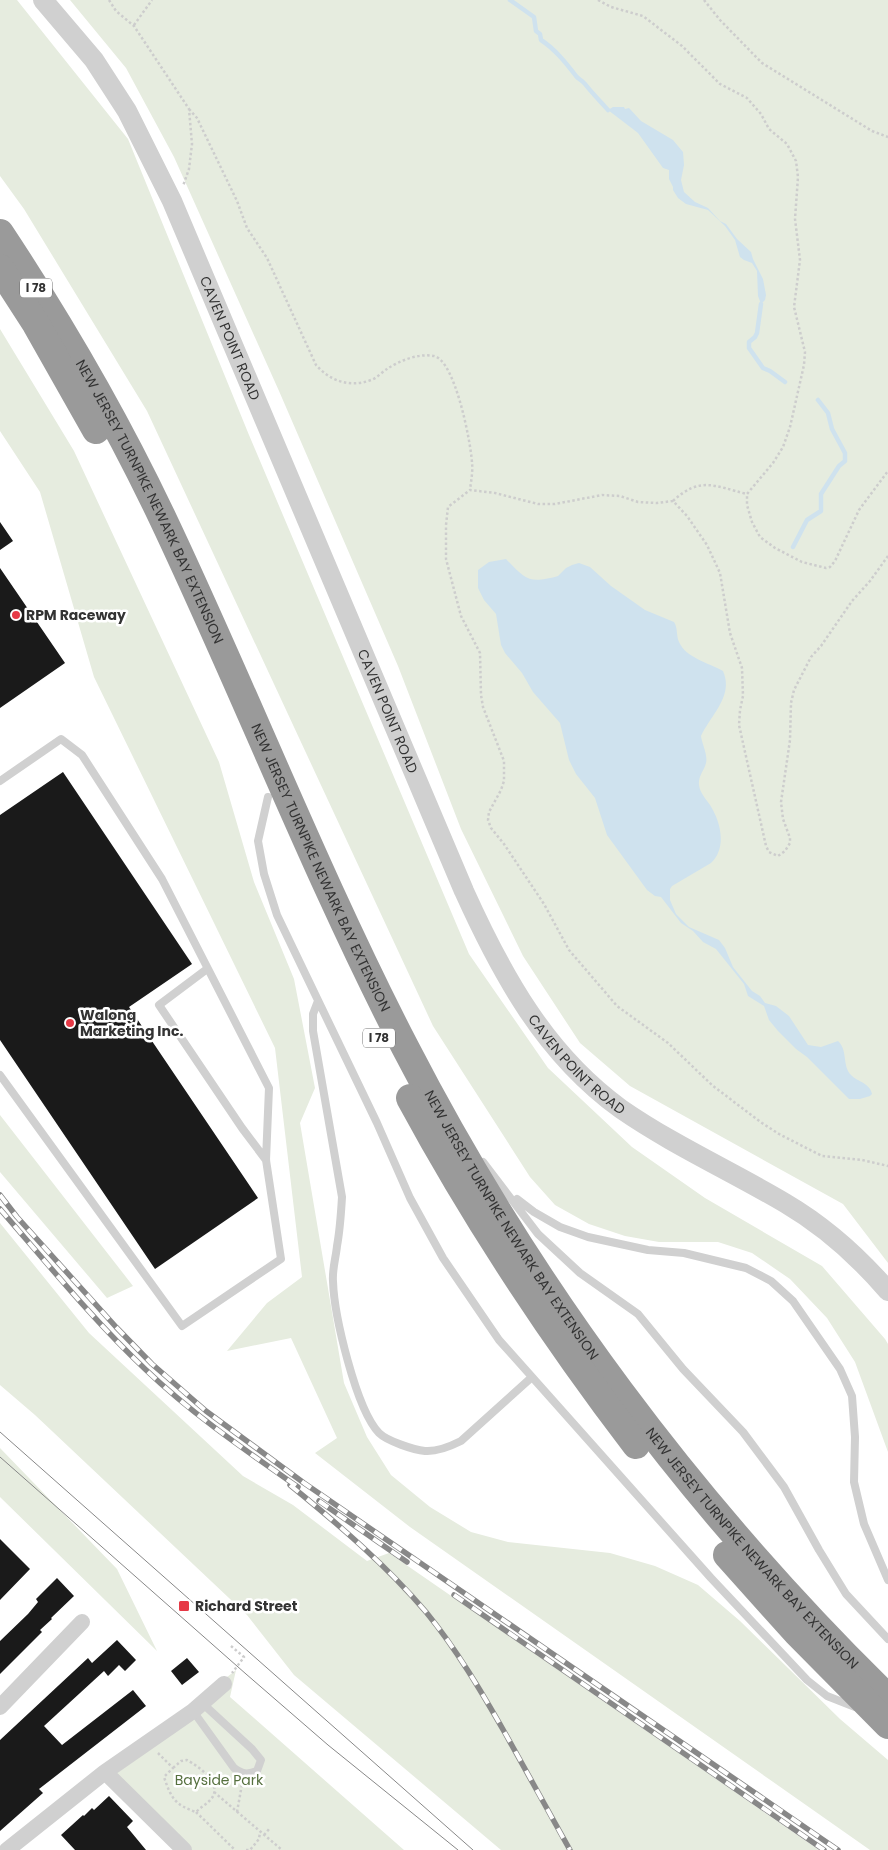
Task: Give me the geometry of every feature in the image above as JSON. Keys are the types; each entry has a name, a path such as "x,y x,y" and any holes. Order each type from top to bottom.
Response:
{"highway":[{"name":"NEW JERSEY TURNPIKE NEWARK BAY EXTENSION","path":"0,233 74,352 149,490 362,962 435,1103 490,1197 531,1264 585,1343 644,1423 760,1564 819,1628 886,1714"},
{"name":"NEW JERSEY TURNPIKE NEWARK BAY EXTENSION","path":"0,268 59,364 122,479 166,570 344,968 389,1058 449,1167 527,1293 598,1395 694,1516 786,1621 886,1714"}],"street":[{"name":"CAVEN POINT ROAD","path":"43,0 94,60 127,111 172,201 464,892 489,946 518,996 550,1043 583,1077 621,1108 658,1132 787,1204 829,1233 866,1266 888,1291"},
{"path":"0,1707 82,1622"},
{"path":"7,1850 105,1772 198,1707 224,1684"},
{"path":"105,1772 184,1850"}],"lane":[{"path":"0,781 61,739 82,755 162,879 270,1088 266,1160 281,1259 182,1326 0,1075"},
{"path":"268,797 258,841 264,874 277,915 377,1122 410,1198 444,1258 499,1340 711,1578 807,1680 827,1696 886,1714"},
{"path":"207,969 159,1005 242,1128 266,1160"},
{"path":"318,1001 313,1014 313,1032 342,1197 333,1280 340,1332 353,1377 366,1412 379,1433 394,1442 425,1451 448,1447 461,1441 532,1377"},
{"path":"435,1103 466,1141"},
{"path":"478,1156 538,1234 580,1273 638,1314 683,1369 743,1432 784,1487 818,1550 846,1594 888,1639"},
{"path":"509,1194 534,1212 554,1223 588,1237 648,1250 684,1253 746,1268 771,1281 793,1301 840,1369 852,1396 855,1437 854,1482 864,1524 888,1580"},
{"path":"198,1707 252,1749 261,1760 257,1772 249,1775 241,1773 234,1768 198,1707"}],"path":[{"path":"109,0 116,11 134,26 189,109 197,118 237,201 247,228 267,258 316,365 324,374 335,380 356,382 372,380 404,360 421,356 434,356 443,361 460,402 467,432 472,464 470,490"},
{"path":"134,26 152,0"},
{"path":"598,0 612,7 643,16 682,46 720,84 747,98 761,114 770,129 787,144 796,161 798,177 795,219 800,260 794,307 805,352 804,365 790,427 783,447 773,463 747,494 747,505 752,522 760,537 775,548 802,562 826,568 830,567 835,561 859,510 888,471"},
{"path":"704,0 720,20 762,63 872,132 888,137"},
{"path":"172,201 183,187 189,169 192,144 189,109"},
{"path":"747,494 709,484 697,485 684,491 673,501 658,503 638,502 620,496 602,495 555,504 538,504 495,493 470,490 448,507 446,559 461,616 480,653 480,695 504,761 504,781 489,812 488,820 491,828 536,892 569,950 617,1006 668,1043 713,1086 740,1108 779,1134 822,1156 862,1160 888,1166"},
{"path":"673,501 687,516 707,545 720,573 730,633 742,668 744,683 740,710 740,732 766,846 769,852 774,855 783,854 790,843 790,838 782,819 781,802 790,740 791,703 794,690 811,657 888,556"},
{"path":"224,1684 244,1657 231,1646"},
{"path":"155,1750 173,1768"},
{"path":"196,1812 212,1798 214,1792 212,1782 207,1774 187,1760 181,1761 164,1777 172,1797 178,1804 196,1812 235,1850"},
{"path":"237,1812 243,1782"},
{"path":"214,1792 282,1850"},
{"path":"264,1835 270,1828"},
{"path":"246,1850 250,1850 260,1839 260,1832"}],"green space":[{"path":"0,0 17,0 128,139 249,435 469,954 548,1068 632,1147 705,1198 822,1266 885,1339 888,1344 888,1452 855,1362 827,1318 790,1279 752,1253 718,1242 659,1242 625,1236 589,1224 555,1205 530,1177 433,1026 147,411 24,209 0,176"},
{"path":"70,0 888,0 888,1263 843,1204 630,1086 580,1043 523,956 461,829 398,666 279,391 174,157 126,68"},
{"path":"0,329 74,451 219,762 254,882 294,979 315,1088 300,1123 344,1383 367,1437 391,1475 430,1507 471,1532 508,1542 610,1553 655,1566 698,1585 740,1621 840,1719 888,1760 888,1850 870,1850 410,1527 315,1453 337,1438 291,1338 227,1351 267,1303 302,1277 275,1048 94,677 40,492 0,431"},
{"path":"0,1115 133,1286 107,1298 0,1172"},
{"path":"0,1223 89,1333 243,1476 293,1505 367,1561 389,1553 819,1850 501,1850 294,1675 247,1615 35,1415 0,1385"},
{"path":"0,1448 117,1569 157,1651 0,1497"},
{"name":"Bayside Park","path":"236,1670 230,1697 404,1850 189,1850 109,1770"}],"water":[{"path":"613,107 629,108 641,121 673,140 683,152 684,165 681,180 684,192 695,202 708,208 720,221 726,224 737,239 751,252 763,279 766,295 765,300 761,304 758,296 757,271 752,263 740,257 735,240 725,226 708,210 686,204 678,198 669,179 669,170 663,168 638,133 608,110"},
{"path":"506,559 518,572 534,580 558,576 566,568 579,563 590,567 611,586 645,610 674,622 682,648 692,656 723,671 726,680 724,697 701,736 706,760 699,782 701,791 717,819 721,843 716,857 711,863 672,886 670,889 670,900 676,914 689,927 719,940 725,948 733,967 752,991 760,996 765,1003 776,1006 789,1016 808,1045 821,1047 838,1041 843,1049 848,1071 869,1087 872,1094 870,1096 860,1099 849,1099 807,1057 796,1049 769,1020 764,1006 748,996 744,984 716,949 703,942 693,931 681,923 661,897 655,896 647,890 607,835 595,798 576,774 569,760 560,723 533,692 522,673 505,653 501,645 496,614 484,600 478,588 478,570 489,562"}],"building":[{"path":"0,522 13,541 0,550"},
{"name":"RPM Raceway","path":"0,568 65,663 0,708"},
{"name":"Walong Marketing Inc.","path":"63,772 192,964 129,1007 258,1198 155,1269 0,1040 0,815"},
{"path":"0,1539 30,1569 0,1600"},
{"path":"57,1578 74,1596 40,1630 42,1632 0,1674 0,1641 28,1614 38,1602 36,1599"},
{"path":"117,1640 136,1660 125,1671 119,1665 108,1676 104,1671 44,1726 62,1745 133,1690 146,1706 39,1789 43,1793 0,1831 0,1740 88,1658 92,1663"},
{"path":"187,1658 199,1672 182,1685 171,1671"},
{"path":"109,1796 133,1821 127,1827 146,1850 75,1850 61,1835 83,1815 92,1808 94,1810"}],"waterway":[{"path":"510,0 534,17 536,31 540,34 541,40 560,56 608,110"},
{"path":"761,304 757,333 749,342 749,348 763,368 785,382"},
{"path":"793,547 807,520 821,511 821,494 839,466 845,461 845,453 832,429 828,413 818,400"}],"tram line":[{"path":"0,1432 473,1850"},
{"path":"0,1457 328,1745 458,1850"}],"railway":[{"path":"0,1195 17,1217 116,1327 152,1364 206,1411 304,1483 838,1850"},
{"path":"0,1209 89,1311 145,1369 200,1416 298,1487"},
{"path":"290,1485 378,1561 411,1595 437,1626 487,1702 570,1850"},
{"path":"319,1501 407,1562"},
{"path":"454,1595 824,1850"}],"place":[{"name":"RPM Raceway","path":"16,615"},
{"name":"Walong Marketing Inc.","path":"70,1023"},
{"name":"Richard Street","path":"184,1606"}]}
